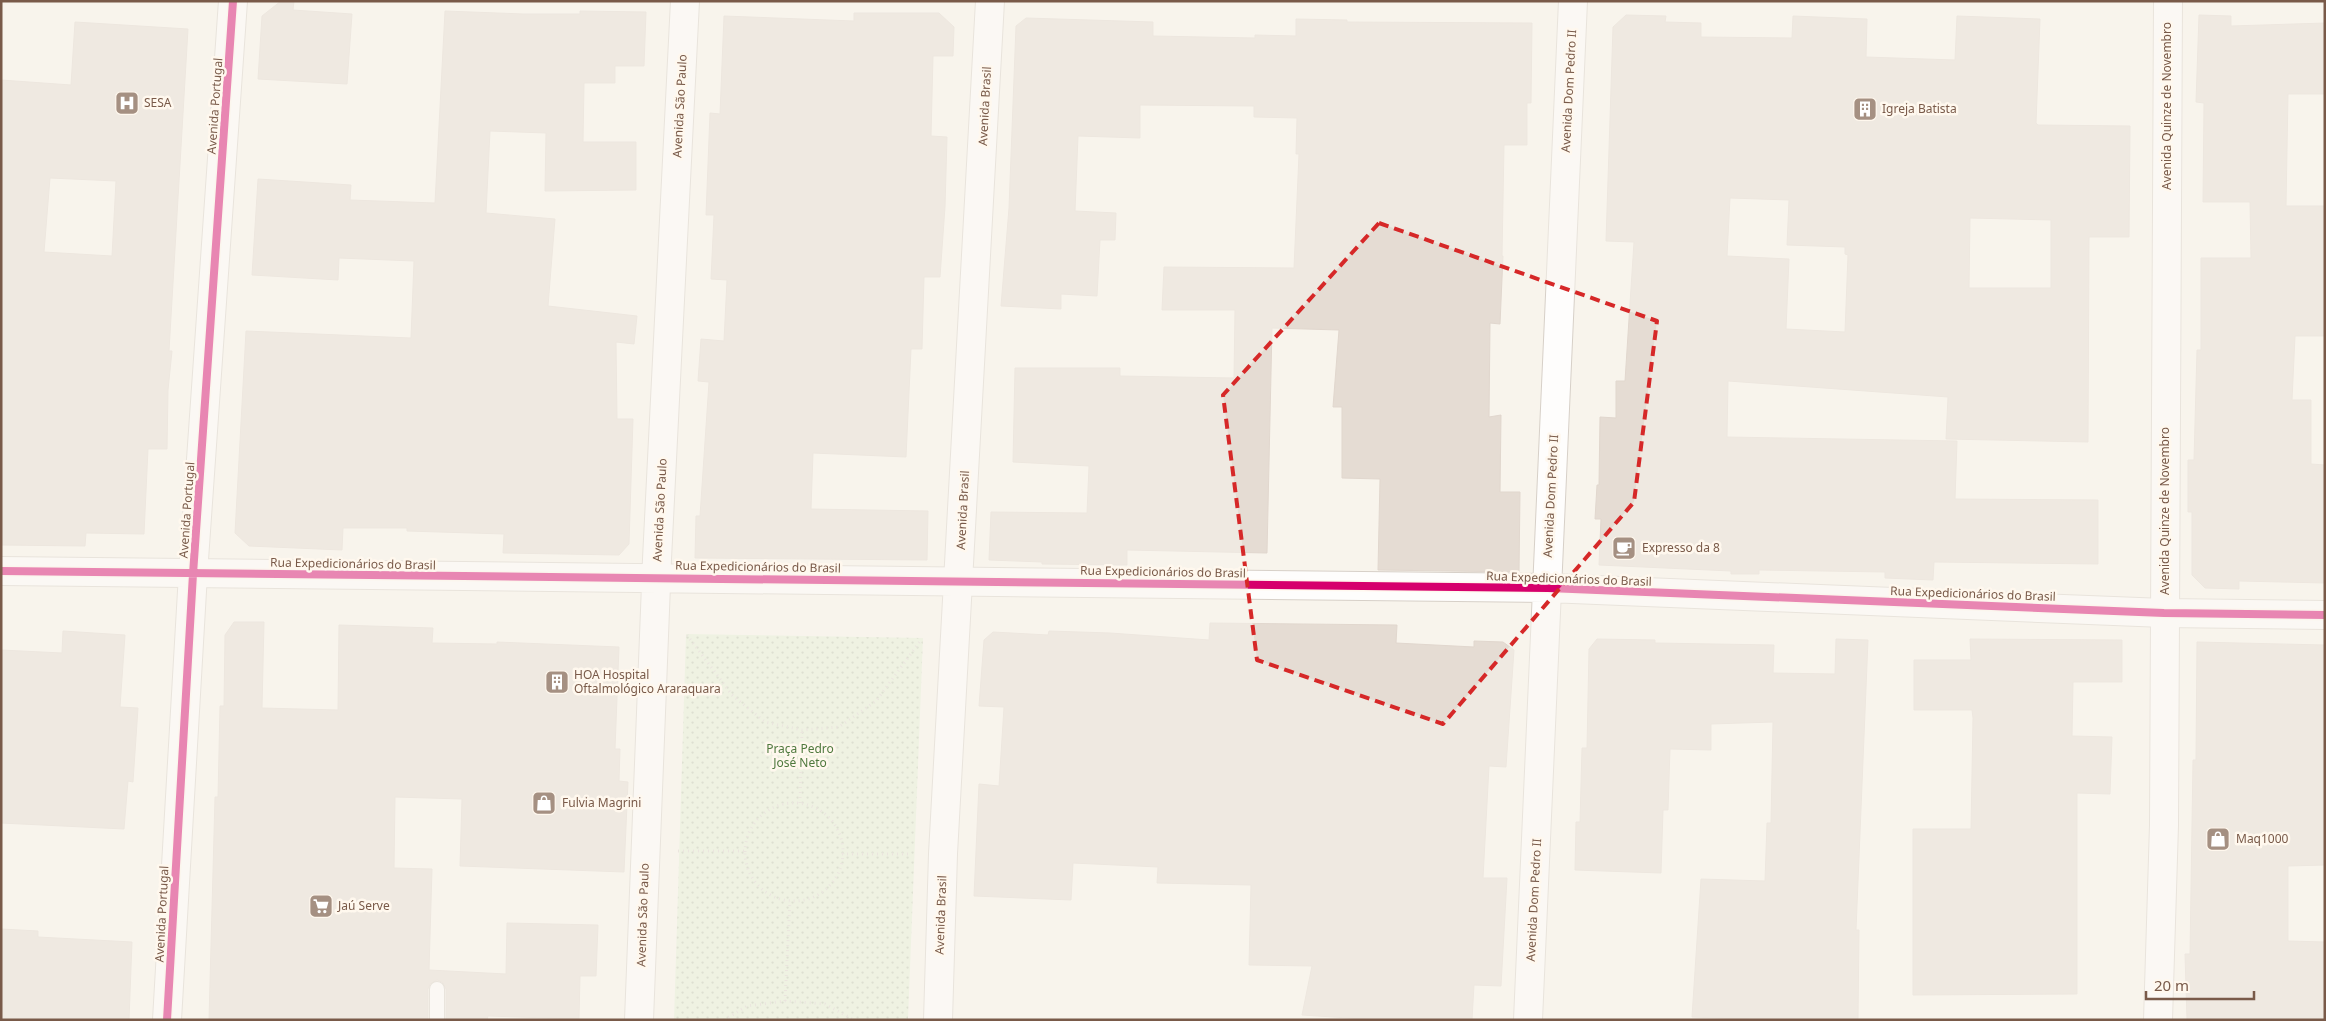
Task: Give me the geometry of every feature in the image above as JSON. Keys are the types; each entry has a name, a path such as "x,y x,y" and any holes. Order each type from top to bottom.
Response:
{"street":[{"name":"Avenida Portugal","path":"167,1020 193,574 233,1"},
{"name":"Avenida São Paulo","path":"639,1020 657,577 685,1"},
{"name":"Avenida Brasil","path":"938,1020 943,854 960,581 990,1"},
{"name":"Avenida Dom Pedro II","path":"1528,1020 1573,1"},
{"name":"Avenida Quinze de Novembro","path":"2158,1020 2164,825 2168,1"},
{"name":"Rua Expedicionários do Brasil","path":"1,571 1548,588 2164,613 2325,615"}],"lane":[{"path":"437,989 437,1020"}],"path":[{"path":"686,634 732,695 765,722 802,730 839,727 876,700 924,638"},
{"path":"800,803 802,730"},
{"path":"800,803 815,807 828,816 838,830 843,845 843,862 837,877 826,890 813,898 790,901 781,900 766,893 754,882 747,868 745,851 748,836 756,821 768,810 783,804 800,803"},
{"path":"646,851 745,851"},
{"path":"842,854 943,854"},
{"path":"785,1001 790,901"},
{"path":"724,1020 747,1006 785,1001 825,1004 854,1020"}],"highlighted area":[{"path":"1379,223 1657,321 1634,502 1443,724 1257,660 1223,395"}],"green space":[{"name":"Praça Pedro José Neto","path":"686,634 923,638 908,1020 674,1020"}],"building":[{"path":"281,1 294,1 293,10 352,14 347,84 258,79 262,16"},
{"path":"445,11 524,14 580,14 580,11 646,12 644,66 615,66 615,83 584,83 583,142 636,142 636,190 545,191 546,133 490,131 486,213 555,219 548,306 637,316 634,344 616,342 617,419 633,419 629,544 619,555 503,553 504,534 407,531 407,528 343,528 342,550 249,546 235,533 246,331 411,338 414,261 339,258 338,280 252,275 258,179 351,185 350,200 435,203"},
{"path":"854,13 939,13 954,27 953,56 933,56 931,136 947,137 940,277 924,277 922,349 911,349 906,457 813,453 811,509 928,511 927,560 695,558 696,516 700,516 709,382 698,381 701,339 724,341 727,280 711,279 714,215 706,215 710,113 720,114 724,16 854,21"},
{"path":"1626,15 1666,16 1665,22 1701,23 1701,37 1792,38 1793,16 1867,19 1866,57 1955,60 1957,16 2040,19 2036,123 2038,125 2130,126 2129,237 2089,237 2088,442 1946,439 1948,397 1728,381 1727,437 1957,441 1955,499 2098,500 2098,564 1934,562 1933,580 1885,578 1885,572 1759,570 1759,574 1731,574 1731,571 1599,565 1601,519 1595,519 1597,485 1599,485 1600,417 1616,418 1616,381 1625,381 1634,242 1606,241 1613,27","holes":["1730,198 1789,200 1787,245 1845,247 1845,254 1848,255 1845,332 1786,329 1789,259 1727,256","1970,218 2051,220 2051,288 1969,288"]},
{"path":"2199,15 2231,16 2231,26 2325,23 2325,94 2288,94 2286,206 2325,206 2325,336 2295,336 2292,400 2311,400 2311,464 2325,465 2325,583 2239,581 2239,589 2205,588 2192,575 2192,512 2188,512 2188,460 2194,460 2197,350 2201,350 2201,258 2251,258 2250,202 2203,202 2204,103 2196,102"},
{"path":"1026,18 1153,22 1153,36 1255,38 1255,35 1296,36 1296,19 1347,20 1347,22 1532,23 1531,103 1527,103 1527,145 1504,145 1500,324 1490,323 1489,417 1501,415 1500,492 1520,492 1519,572 1378,570 1380,479 1342,478 1342,407 1333,407 1339,330 1272,328 1267,553 1127,550 1127,565 1042,564 1042,562 989,560 991,512 1087,513 1089,466 1013,462 1015,368 1120,368 1120,376 1234,378 1235,310 1162,310 1164,267 1294,268 1299,154 1296,154 1297,118 1254,117 1254,106 1140,105 1140,138 1078,136 1075,211 1116,213 1115,240 1100,240 1097,296 1061,294 1061,309 1001,306 1009,208 1016,26"},
{"path":"75,22 188,29 169,351 172,351 168,390 167,449 148,449 144,534 86,533 85,546 1,545 1,80 71,85","holes":["50,178 116,181 112,256 44,252"]},
{"path":"234,622 264,622 262,708 338,710 339,625 433,628 432,643 497,644 497,642 619,647 615,749 620,749 619,781 628,782 624,872 460,866 462,799 395,797 394,868 432,869 429,970 506,974 507,923 598,925 596,976 580,976 579,1019 488,1016 487,1020 446,1020 446,989 442,982 437,980 430,984 428,989 428,1020 209,1020 215,797 218,797 220,706 224,706 225,635"},
{"path":"1210,623 1397,625 1396,643 1474,647 1474,641 1503,642 1514,650 1506,767 1489,766 1483,878 1507,878 1501,986 1474,985 1472,1020 1379,1020 1302,1015 1312,966 1249,965 1251,885 1157,883 1158,867 1073,863 1071,900 974,896 979,784 999,786 1004,707 979,706 984,640 993,632 1048,635 1049,631 1209,640"},
{"path":"63,631 125,635 120,707 138,708 133,782 128,781 124,829 1,823 1,650 62,653"},
{"path":"1597,639 1655,640 1655,643 1774,645 1773,673 1835,674 1836,639 1868,640 1856,930 1859,930 1858,1020 1766,1020 1692,1017 1701,879 1765,881 1767,823 1771,823 1773,722 1711,724 1711,750 1670,749 1668,810 1663,810 1661,873 1575,870 1576,822 1580,822 1582,748 1587,748 1589,649"},
{"path":"1970,639 2122,640 2122,682 2073,682 2072,736 2112,737 2110,794 2077,793 2077,994 1913,995 1913,829 1971,829 1973,718 1972,710 1914,710 1914,660 1971,660"},
{"path":"2197,642 2325,645 2325,865 2288,866 2288,941 2325,942 2325,1020 2187,1020 2185,954 2190,954 2193,760 2196,760"},
{"path":"1,929 38,931 38,937 132,942 129,1020 1,1020"}],"cycle path":[{"path":"167,1020 193,574 233,1"},
{"path":"1,571 1548,588 2164,613 2325,615"}],"place":[{"name":"SESA","path":"127,103"},
{"name":"Igreja Batista","path":"1865,109"},
{"name":"Expresso da 8","path":"1624,548"},
{"name":"HOA Hospital Oftalmológico Araraquara","path":"557,682"},
{"name":"Fulvia Magrini","path":"544,803"},
{"name":"Maq1000","path":"2218,839"},
{"name":"Jaú Serve","path":"321,906"}]}
